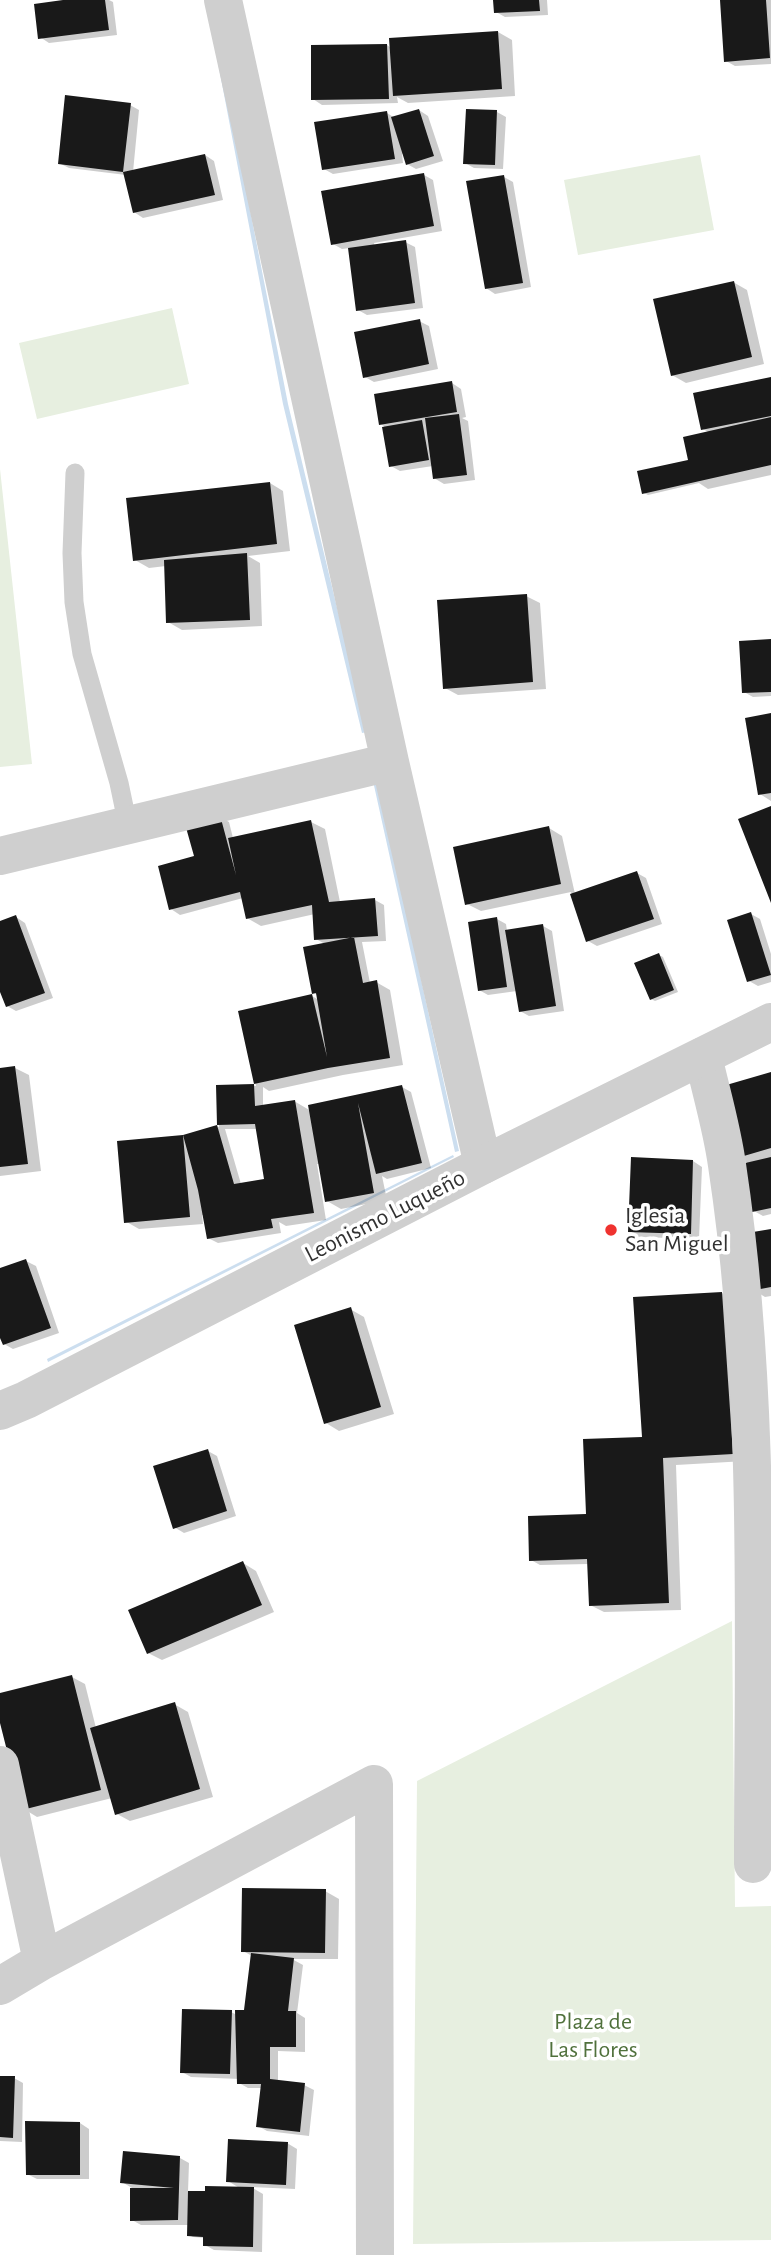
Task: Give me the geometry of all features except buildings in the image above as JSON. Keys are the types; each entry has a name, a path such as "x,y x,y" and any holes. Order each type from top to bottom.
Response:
{"street":[{"path":"223,0 390,762 483,1165"},
{"path":"0,856 390,762"},
{"name":"Leonismo Luqueño","path":"0,1411 771,1022"},
{"path":"703,1056 727,1163 742,1298 751,1417 754,1570 753,1864"},
{"path":"0,1765 43,1961"},
{"path":"0,1986 374,1784 375,2255"}],"lane":[{"path":"75,473 72,552 74,602 82,653 119,783 128,825"}],"green space":[{"path":"700,155 714,230 578,255 564,180"},
{"path":"172,308 189,384 37,419 19,343"},
{"path":"0,469 32,764 0,767"},
{"name":"Plaza de Las Flores","path":"732,1621 735,1907 771,1906 771,2240 413,2244 417,1781"}],"water":[{"path":"206,0 209,0 288,404 367,732 362,733 283,404"},
{"path":"377,780 459,1151 455,1152 373,781"},
{"path":"453,1155 454,1157 48,1362 47,1359"}],"place":[{"name":"Iglesia San Miguel","path":"611,1230"}]}
